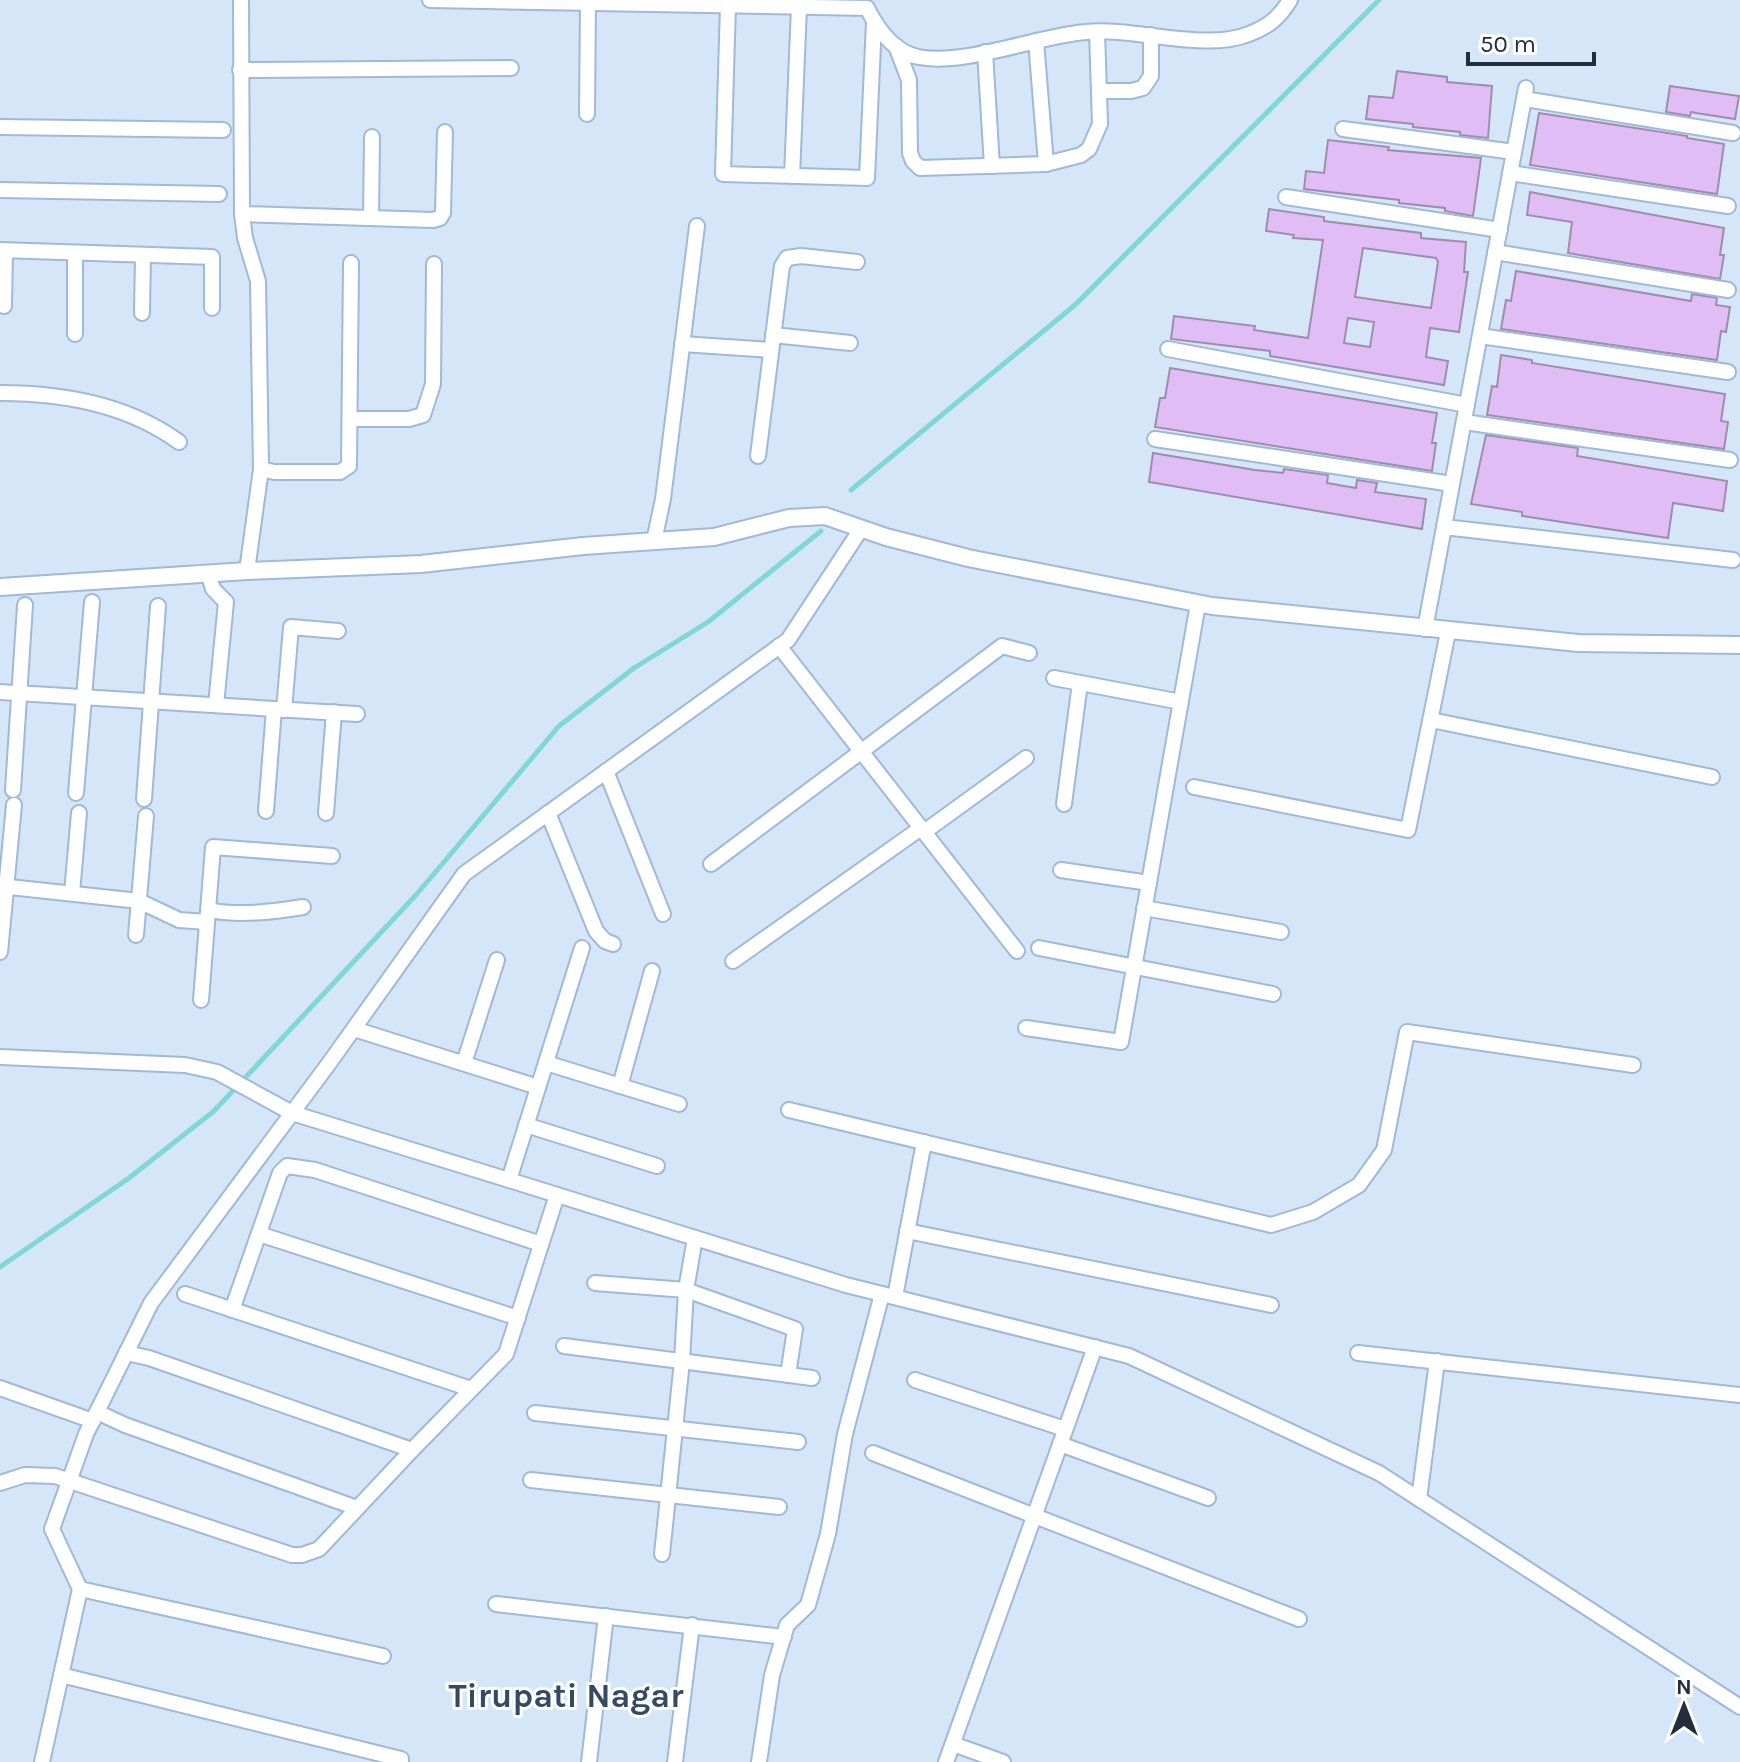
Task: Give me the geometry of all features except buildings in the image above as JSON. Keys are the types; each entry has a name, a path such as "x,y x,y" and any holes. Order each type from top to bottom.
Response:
{"street":[{"path":"241,0 242,214 245,238 258,281 261,469 247,571"},
{"path":"430,0 867,8 888,41 916,57 985,52 1087,31 1209,40 1248,35 1281,16 1290,0"},
{"path":"587,114 588,3"},
{"path":"728,5 723,174 867,178 874,22"},
{"path":"792,176 799,7"},
{"path":"896,46 909,80 910,153 920,168 1046,164 1067,160 1089,149 1100,124 1097,32"},
{"path":"1100,91 1143,88 1151,76 1151,35"},
{"path":"1036,41 1046,164"},
{"path":"985,52 992,166"},
{"path":"240,70 511,68"},
{"path":"1425,629 1525,94 1733,133"},
{"path":"0,127 223,130"},
{"path":"1343,129 1514,152"},
{"path":"242,214 440,218 443,213 445,132"},
{"path":"371,218 372,137"},
{"path":"1510,173 1728,206"},
{"path":"0,190 219,194"},
{"path":"1286,197 1500,230"},
{"path":"654,541 663,499 697,226"},
{"path":"4,306 3,250 212,257 212,308"},
{"path":"1495,252 1728,290"},
{"path":"75,253 75,334"},
{"path":"142,313 143,255"},
{"path":"758,456 782,266 787,258 801,256 857,262"},
{"path":"261,469 274,472 340,472 349,466 351,263"},
{"path":"350,419 409,419 423,415 433,384 434,264"},
{"path":"1480,336 1728,372"},
{"path":"682,344 850,343"},
{"path":"1168,349 1467,405"},
{"path":"0,393 39,393 108,406 167,433 179,442"},
{"path":"1464,422 1730,460"},
{"path":"1155,439 1452,484"},
{"path":"0,587 208,573 421,564 714,537 789,518 825,516 968,558 1198,604 1578,643 1740,645"},
{"path":"1444,527 1733,560"},
{"path":"42,1762 80,1589 52,1529 95,1416 151,1303 354,1029 464,874 788,640 861,529"},
{"path":"208,573 213,589 226,602 216,705"},
{"path":"76,793 92,602"},
{"path":"1026,1028 1121,1042 1198,604"},
{"path":"0,952 25,605"},
{"path":"144,799 158,606"},
{"path":"266,811 291,627 338,631"},
{"path":"1194,787 1408,830 1448,632"},
{"path":"779,646 1017,951"},
{"path":"711,864 1002,646 1029,653"},
{"path":"1054,678 1181,702"},
{"path":"1064,804 1080,683"},
{"path":"0,692 357,714"},
{"path":"326,813 334,712"},
{"path":"1431,720 1712,777"},
{"path":"733,961 1026,758"},
{"path":"606,771 663,914"},
{"path":"72,893 79,813"},
{"path":"548,813 596,931 605,941 613,944"},
{"path":"136,935 146,816"},
{"path":"201,1000 213,847 332,856"},
{"path":"1061,870 1149,883"},
{"path":"3,887 139,901 179,920 303,907"},
{"path":"1144,908 1281,932"},
{"path":"509,1180 582,948"},
{"path":"1039,948 1273,994"},
{"path":"464,1063 497,960"},
{"path":"620,1086 652,971"},
{"path":"354,1029 538,1087"},
{"path":"789,1110 1271,1225 1313,1212 1359,1185 1376,1162 1384,1150 1407,1032 1633,1065"},
{"path":"0,1057 185,1065 217,1072 292,1113 888,1296 1095,1347 1143,1362 1379,1473 1740,1707"},
{"path":"546,1063 679,1104"},
{"path":"526,1125 657,1166"},
{"path":"759,1762 772,1675 787,1625 808,1605 839,1482 845,1434 907,1231 924,1142"},
{"path":"232,1310 280,1173 287,1166 299,1166 541,1244"},
{"path":"0,1483 25,1475 46,1475 292,1555 319,1549 506,1354 557,1195"},
{"path":"907,1231 1271,1305"},
{"path":"259,1234 518,1318"},
{"path":"662,1554 682,1361 686,1290 695,1238"},
{"path":"595,1283 686,1290 795,1329 788,1375"},
{"path":"185,1294 471,1389"},
{"path":"564,1346 812,1378"},
{"path":"946,1762 1095,1347"},
{"path":"126,1353 149,1358 412,1450"},
{"path":"1358,1353 1740,1395"},
{"path":"1419,1499 1437,1361"},
{"path":"915,1380 1065,1429"},
{"path":"0,1388 125,1425 357,1508"},
{"path":"535,1413 798,1442"},
{"path":"1060,1444 1208,1498"},
{"path":"873,1453 1299,1619"},
{"path":"531,1480 779,1507"},
{"path":"80,1589 383,1656"},
{"path":"496,1604 784,1637"},
{"path":"589,1762 606,1616"},
{"path":"675,1762 692,1625"},
{"path":"61,1675 401,1759 401,1762"},
{"path":"953,1744 1003,1762"}],"waterway":[{"path":"851,490 1075,305 1379,0"},
{"path":"0,1267 129,1178 214,1111 416,895 559,726 634,668 708,622 821,531"}],"district":[{"name":"Tirupati Nagar","path":"566,1695"}]}
